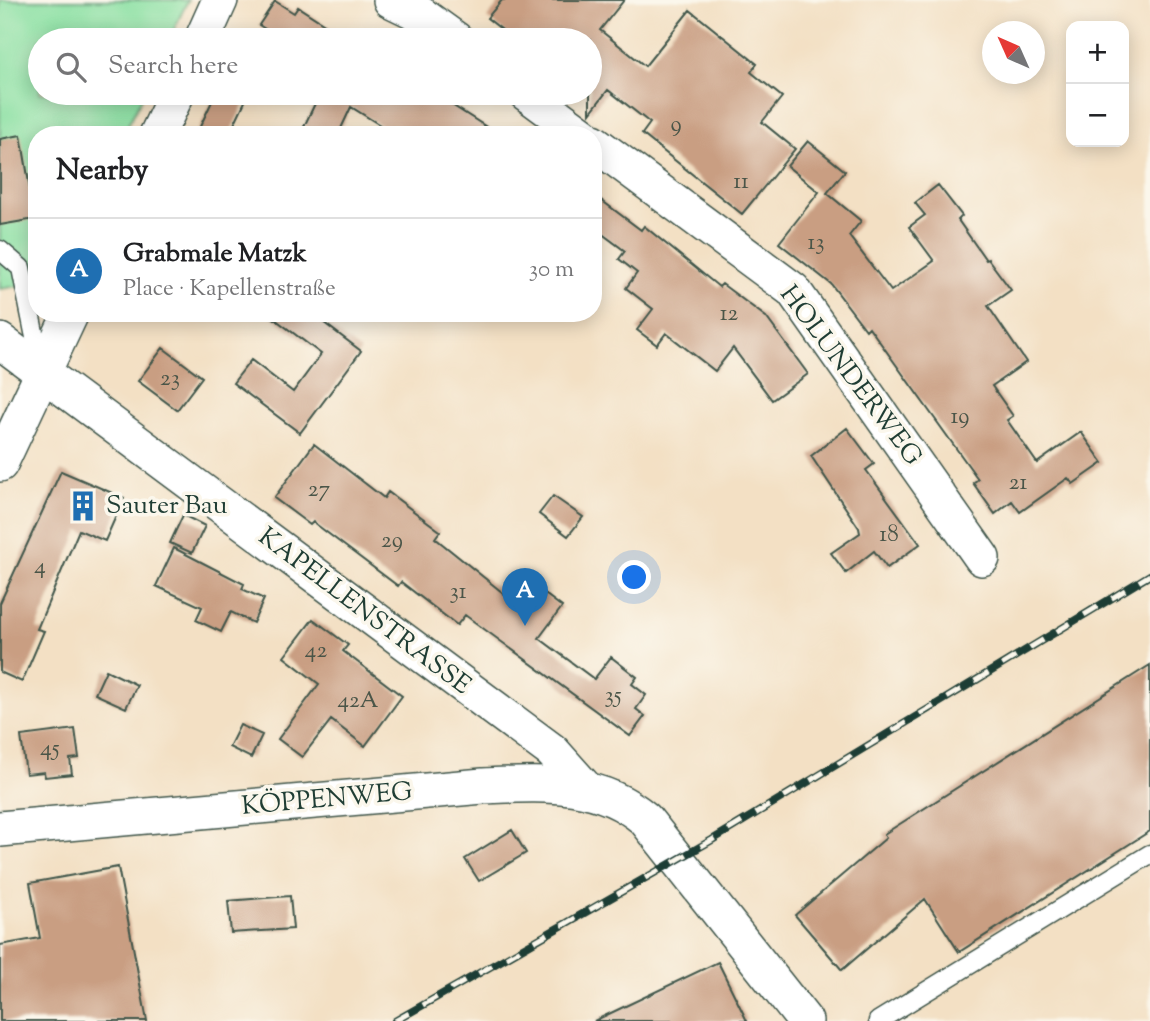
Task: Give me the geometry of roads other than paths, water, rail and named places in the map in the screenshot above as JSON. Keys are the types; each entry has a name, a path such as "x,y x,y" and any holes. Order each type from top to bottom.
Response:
{"street":[{"path":"207,28 220,0"},
{"path":"391,0 420,14 439,28"},
{"path":"161,126 171,105"},
{"path":"542,105 571,126"},
{"name":"HOLUNDERWEG","path":"602,149 793,290 982,558"},
{"path":"0,464 67,322"},
{"name":"KAPELLENSTRASSE","path":"0,341 552,751 586,789"},
{"name":"KÖPPENWEG","path":"0,829 483,786 535,784 586,789 625,802 645,819 805,1021"}],"lane":[{"path":"0,250 21,268 28,301"},
{"path":"32,322 43,373"},
{"path":"877,1021 1150,854"}],"railway":[{"path":"395,1021 712,840 1150,575"}],"place":[{"name":"Sauter Bau","path":"83,506"},
{"name":"Grabmale Matzk","path":"525,626"}]}
